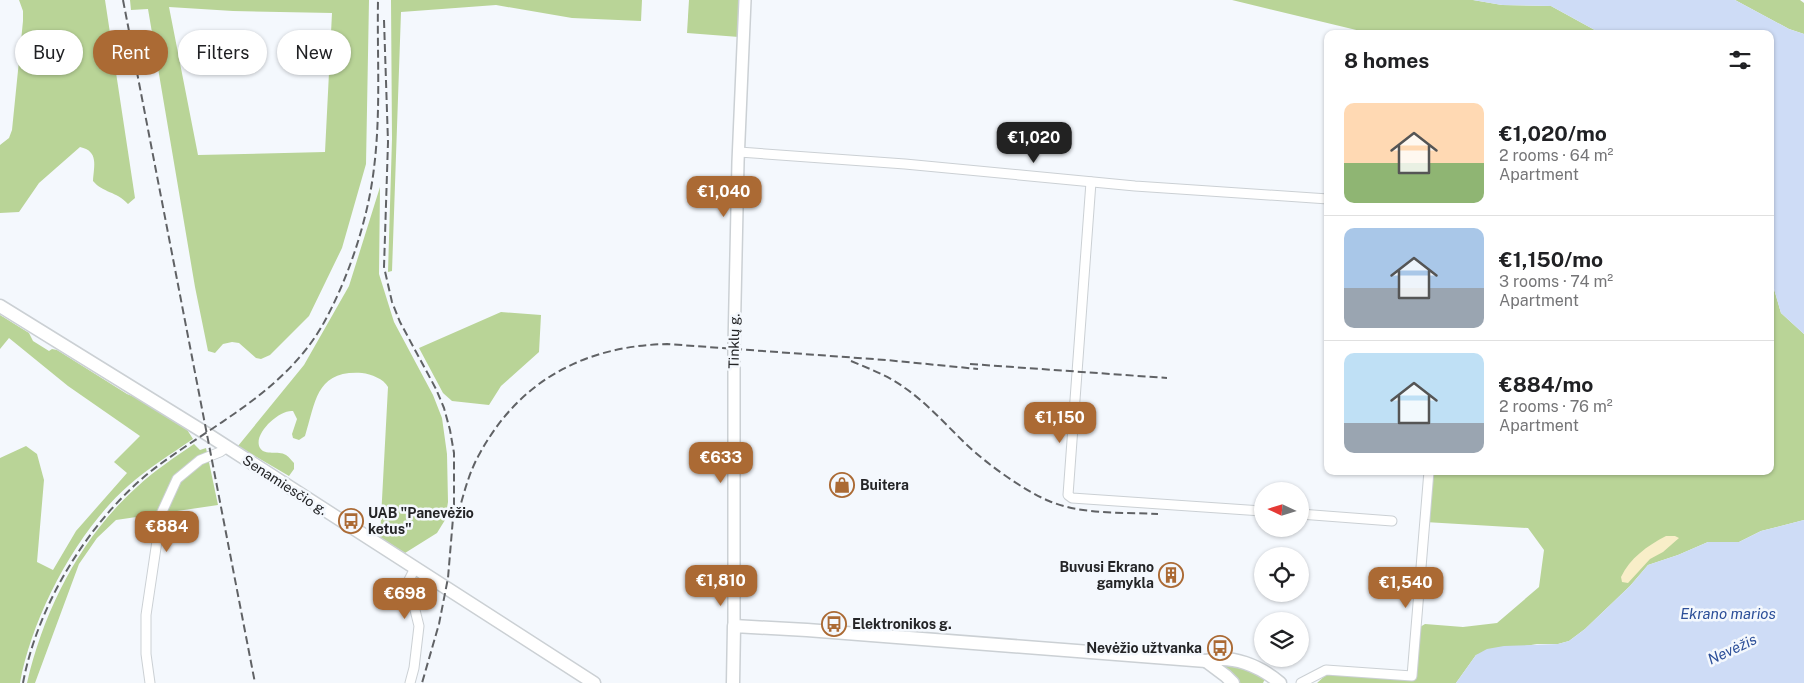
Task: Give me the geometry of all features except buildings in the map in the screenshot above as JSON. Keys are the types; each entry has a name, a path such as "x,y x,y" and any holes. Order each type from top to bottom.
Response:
{"main road":[{"name":"Tinklų g.","path":"733,683 734,348 745,0"},
{"name":"Senamiesčio g.","path":"0,306 227,447 594,683"},
{"path":"734,626 1206,661 1214,659 1241,662 1269,674 1280,683"},
{"path":"1206,661 1233,683"}],"street":[{"path":"739,152 905,164 1091,182 1324,199"},
{"path":"1091,182 1068,495 1072,498 1254,510"},
{"path":"150,683 146,654 146,615 161,514 177,479 200,460 227,447"},
{"path":"1301,683 1326,670 1412,676 1429,475"},
{"path":"1309,515 1392,521"},
{"path":"410,683 414,668 419,626 408,582 415,568"},
{"path":"1314,683 1321,672"}],"green space":[{"path":"19,0 105,0 110,30 93,30 93,75 116,75 135,198 128,204 93,181 93,156 86,149 80,147 39,183 19,212 0,213 0,145 9,138 12,130 18,75 83,75 83,30 22,30 23,11"},
{"path":"130,0 369,0 366,164 342,248 309,316 270,355 261,359 256,358 239,343 223,344 215,353 208,351 195,287 159,75 168,75 168,30 152,30 148,9 131,10","holes":["169,7 233,11 332,13 331,30 351,30 351,75 329,75 325,152 198,155 182,75 178,75 178,53"]},
{"path":"391,0 642,0 641,21 572,18 496,5 401,12 392,271 388,272 392,139"},
{"path":"689,0 740,0 739,37 687,33"},
{"path":"1232,0 1473,0 1502,5 1551,6 1595,30 1356,30"},
{"path":"1735,0 1800,0 1804,3 1804,34 1789,29"},
{"path":"380,187 379,274 394,322 433,395 442,418 447,454 448,502 445,520 437,533 405,553 380,537 388,387 380,379 362,373 347,373 327,382 320,390 305,436 299,440 293,438 292,434 297,419 293,411 281,414 263,430 259,442 260,448 265,452 286,455 294,463 294,469 289,476 238,446 304,365 349,286"},
{"path":"1774,289 1781,313 1804,334 1804,520 1761,531 1739,542 1708,542 1648,565 1630,586 1585,629 1569,641 1558,644 1537,644 1476,655 1456,683 1317,683 1327,674 1415,680 1420,627 1425,624 1463,627 1497,623 1539,587 1544,550 1528,528 1425,522 1429,475 1774,475"},
{"path":"501,312 541,315 539,352 501,386 489,405 452,401 443,393 419,348"},
{"path":"0,315 29,333 33,341 49,351 52,349 57,350 127,394 147,402 184,425 193,439 136,479 109,505 91,526 59,576 46,603 26,657 20,683 0,683 0,458 26,446 37,454 44,480 37,562 53,570 76,531 127,473 114,462 140,436 68,386 9,338 0,349"},
{"path":"194,444 200,450 206,448 218,505 116,520 97,538 79,564 35,683 27,683 43,629 54,602 82,552 98,529 137,487 157,470"},
{"path":"1214,662 1251,670 1265,679 1263,683 1238,683"}],"sand":[{"path":"1666,536 1679,538 1663,552 1650,559 1628,583 1622,582 1621,577 1634,558"}],"water":[{"path":"1473,0 1735,0 1789,29 1804,34 1804,334 1781,313 1774,289 1774,30 1595,30 1551,6 1502,5"},
{"name":"Ekrano marios","path":"1804,520 1804,683 1456,683 1476,655 1487,649 1504,646 1558,644 1569,641 1585,629 1630,586 1648,565 1708,542 1739,542 1761,531"}],"railway":[{"path":"123,0 255,683"},
{"path":"23,683 30,652 55,591 91,534 112,508 159,465 226,420 269,387 289,369 322,326 340,289 356,249 371,188 377,126 378,0"},
{"path":"384,20 388,142 384,267 392,302 400,322 436,389 444,408 454,453 454,506 448,578 439,624 422,683"},
{"path":"458,514 476,460 496,427 515,405 535,387 558,372 582,360 609,352 637,346 667,344 886,360 978,369"},
{"path":"851,361 886,376 905,388 985,460 1006,476 1049,501 1089,511 1158,514"},
{"path":"970,364 1167,378"}],"place":[{"name":"Buitera","path":"842,485"},
{"name":"UAB \"Panevėžio ketus\"","path":"351,521"},
{"name":"Buvusi Ekrano gamykla","path":"1171,575"},
{"name":"Elektronikos g.","path":"834,624"},
{"name":"Nevėžio užtvanka","path":"1220,648"}],"water label":[{"name":"Nevėžis","path":"1732,649"}]}
